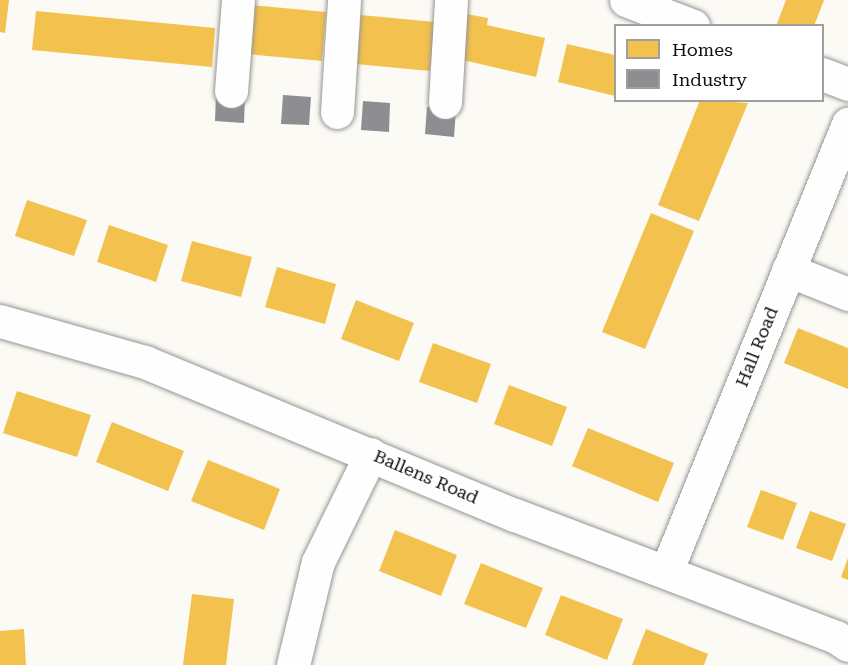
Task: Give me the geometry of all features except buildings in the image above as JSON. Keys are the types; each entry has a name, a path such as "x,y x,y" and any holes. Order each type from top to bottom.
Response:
{"street":[{"path":"231,91 238,0"},
{"path":"337,112 344,0"},
{"path":"444,102 451,0"},
{"path":"626,0 688,24"},
{"path":"824,75 848,84"},
{"name":"Hall Road","path":"666,572 848,123"},
{"path":"788,270 848,294"},
{"name":"Ballens Road","path":"0,321 145,362 515,515 836,637 848,645"},
{"path":"293,665 318,562 371,454"}]}
